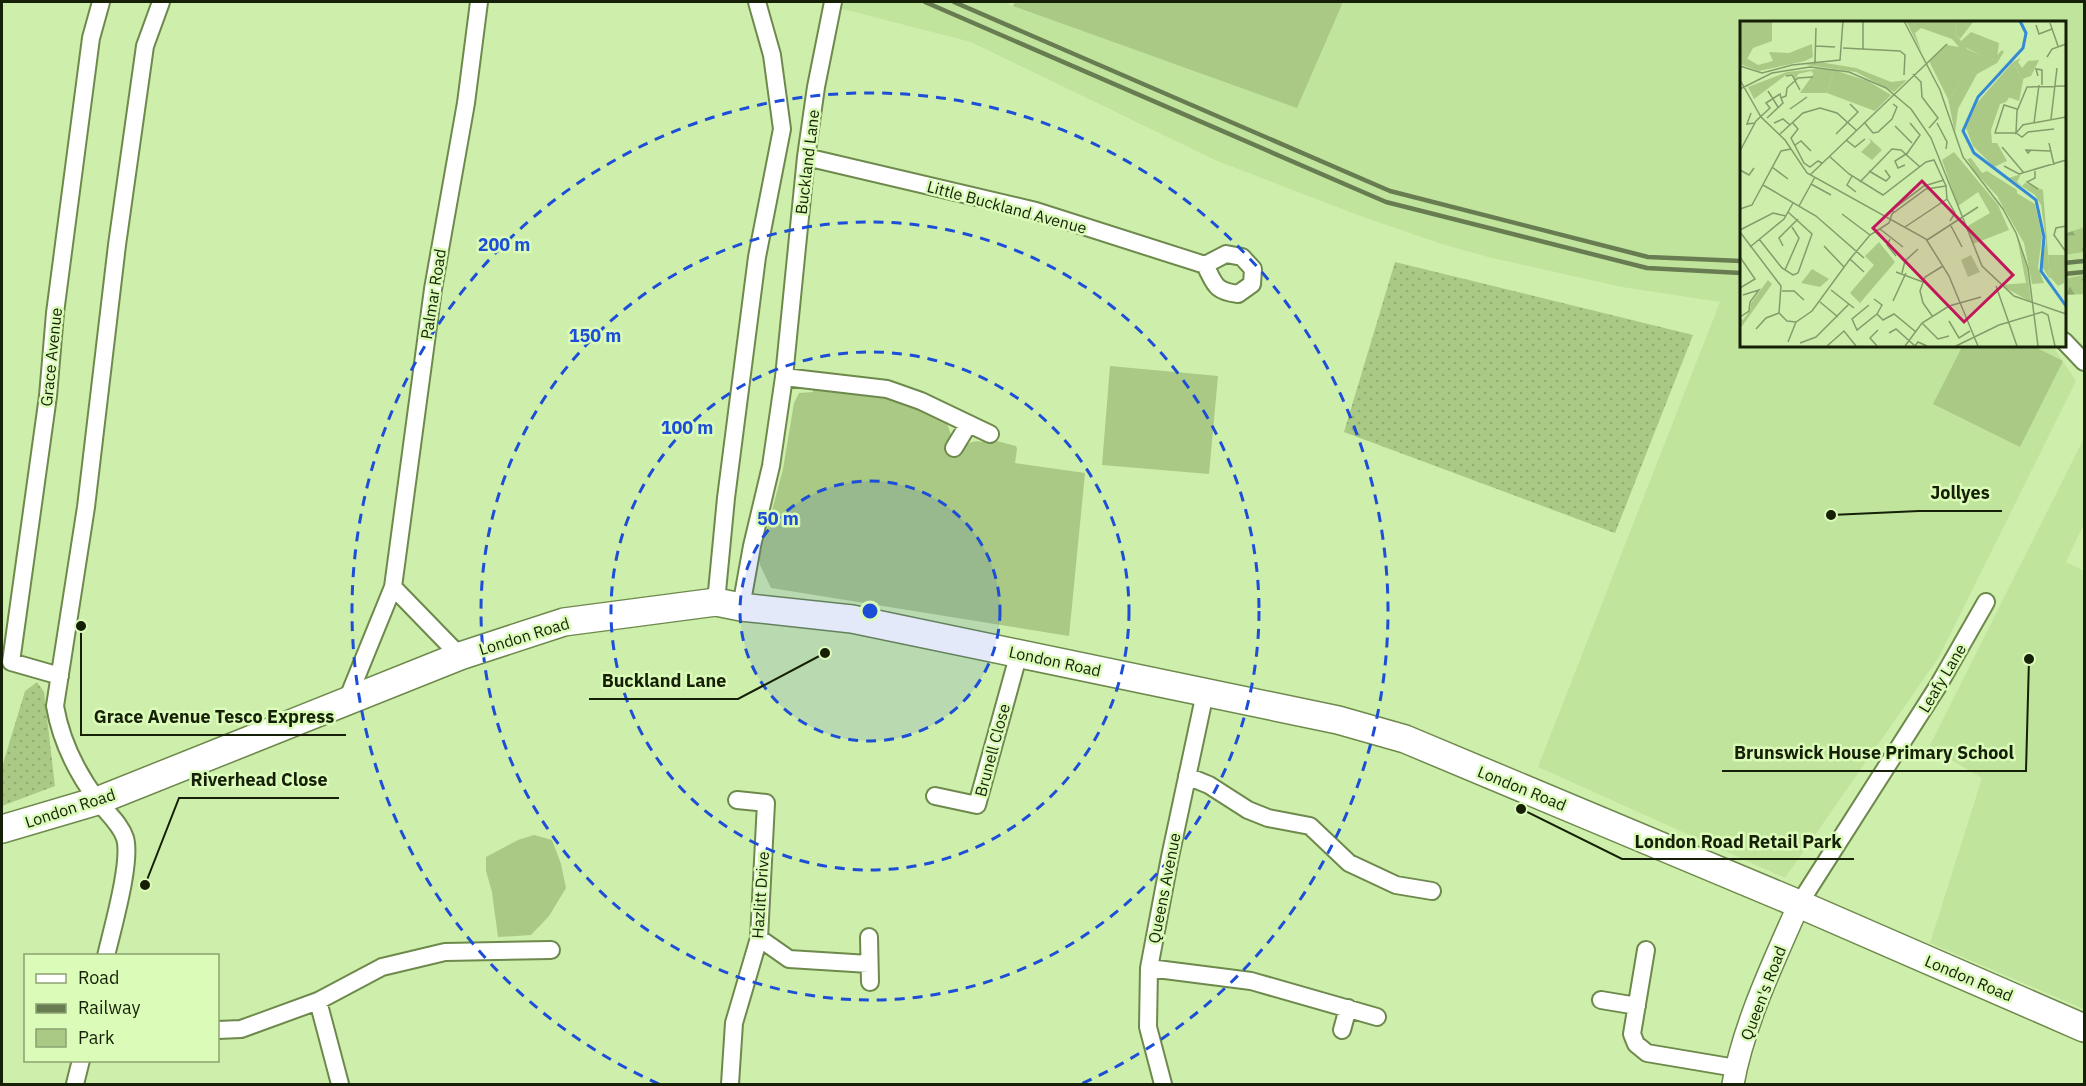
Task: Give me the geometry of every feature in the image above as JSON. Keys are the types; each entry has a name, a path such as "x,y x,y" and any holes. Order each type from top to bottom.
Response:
{"main road":[{"name":"London Road","path":"2,829 98,801 460,656 564,622 728,604 852,619 1338,720 1405,739 1799,904 2085,1028"}],"street":[{"name":"Grace Avenue","path":"60,676 11,662 48,396 55,313 91,38 101,2"},
{"path":"106,954 120,893 126,840 120,828 76,768 59,731 55,706 86,507 117,245 145,46 161,2"},
{"name":"Palmar Road","path":"346,700 393,587 433,289 466,103 479,2"},
{"name":"Buckland Lane","path":"728,604 726,498 757,257 782,129 772,55 757,2"},
{"name":"Buckland Lane","path":"728,604 752,546 771,466 784,377 806,157 816,87 833,2"},
{"name":"Little Buckland Avenue","path":"806,157 1036,211 1205,265"},
{"path":"2065,342 2085,362"},
{"path":"784,377 888,389 921,401 990,434"},
{"path":"954,448 968,425"},
{"path":"393,587 460,656"},
{"name":"Leafy Lane","path":"1799,904 1938,686 1986,602"},
{"name":"Brunell Close","path":"935,796 977,805 1019,653"},
{"name":"Queens Avenue","path":"1163,1084 1148,1027 1149,968 1205,693"},
{"path":"1187,776 1209,785 1248,810 1268,818 1310,826 1349,863 1396,885 1432,891"},
{"name":"Hazlitt Drive","path":"730,1084 734,1023 759,938 766,803 737,800"},
{"name":"Queen's Road","path":"1735,1076 1764,983 1799,904"},
{"path":"869,937 870,982"},
{"path":"759,938 789,959 869,964"},
{"path":"219,1030 241,1029 318,1001 382,967 445,952 552,950"},
{"path":"1646,950 1632,1034 1636,1044 1647,1053 1735,1076"},
{"path":"1149,968 1251,981 1377,1017"},
{"path":"1602,1000 1637,1006"},
{"path":"318,1001 339,1084"},
{"path":"1342,1030 1348,1008"},
{"path":"75,1084 80,1062"}],"shaded area":[{"path":"840,2 1004,2 1013,6 1015,2 2084,2 2084,227 2065,234 2065,21 1740,21 1740,346 2053,346 2076,381 1939,657 1785,878 1538,767 1720,302 1622,287 1488,257 1442,244 1363,217 1215,160 971,42 839,8"},
{"path":"2084,231 2084,294 2065,295 2065,235"},
{"path":"2084,438 2084,524 2066,562 2084,571 2084,1009 1930,943 1982,778 1929,747"}],"green space":[{"path":"1015,2 1343,2 1297,108 1013,6"},
{"path":"2084,227 2084,252 2065,255 2065,234"},
{"path":"1395,262 1693,335 1615,533 1344,432"},
{"path":"2084,275 2084,294 2065,295 2065,279"},
{"path":"1962,346 2033,346 2063,361 2020,447 1933,404"},
{"path":"1110,366 1218,376 1209,474 1102,465"},
{"path":"814,387 870,392 904,401 947,423 951,435 946,447 958,454 969,443 984,442 985,438 1016,446 1015,463 1085,473 1069,636 771,588 759,559 783,469 794,403 799,393 813,392"},
{"path":"37,682 44,692 55,786 2,806 2,767 25,691"},
{"path":"534,835 552,840 561,864 566,888 549,916 531,935 498,937 492,892 486,871 486,857 518,840"}],"railway":[{"path":"925,2 1386,202 1647,268 1740,273"},
{"path":"954,2 1390,191 1648,257 1740,261"},
{"path":"2065,263 2084,261"},
{"path":"2065,274 2084,272"}],"place":[{"name":"Jollyes","path":"1831,515"},
{"name":"Grace Avenue Tesco Express","path":"81,626"},
{"name":"Buckland Lane","path":"825,653"},
{"name":"Brunswick House Primary School","path":"2029,659"},
{"name":"London Road Retail Park","path":"1521,809"},
{"name":"Riverhead Close","path":"145,885"}]}
